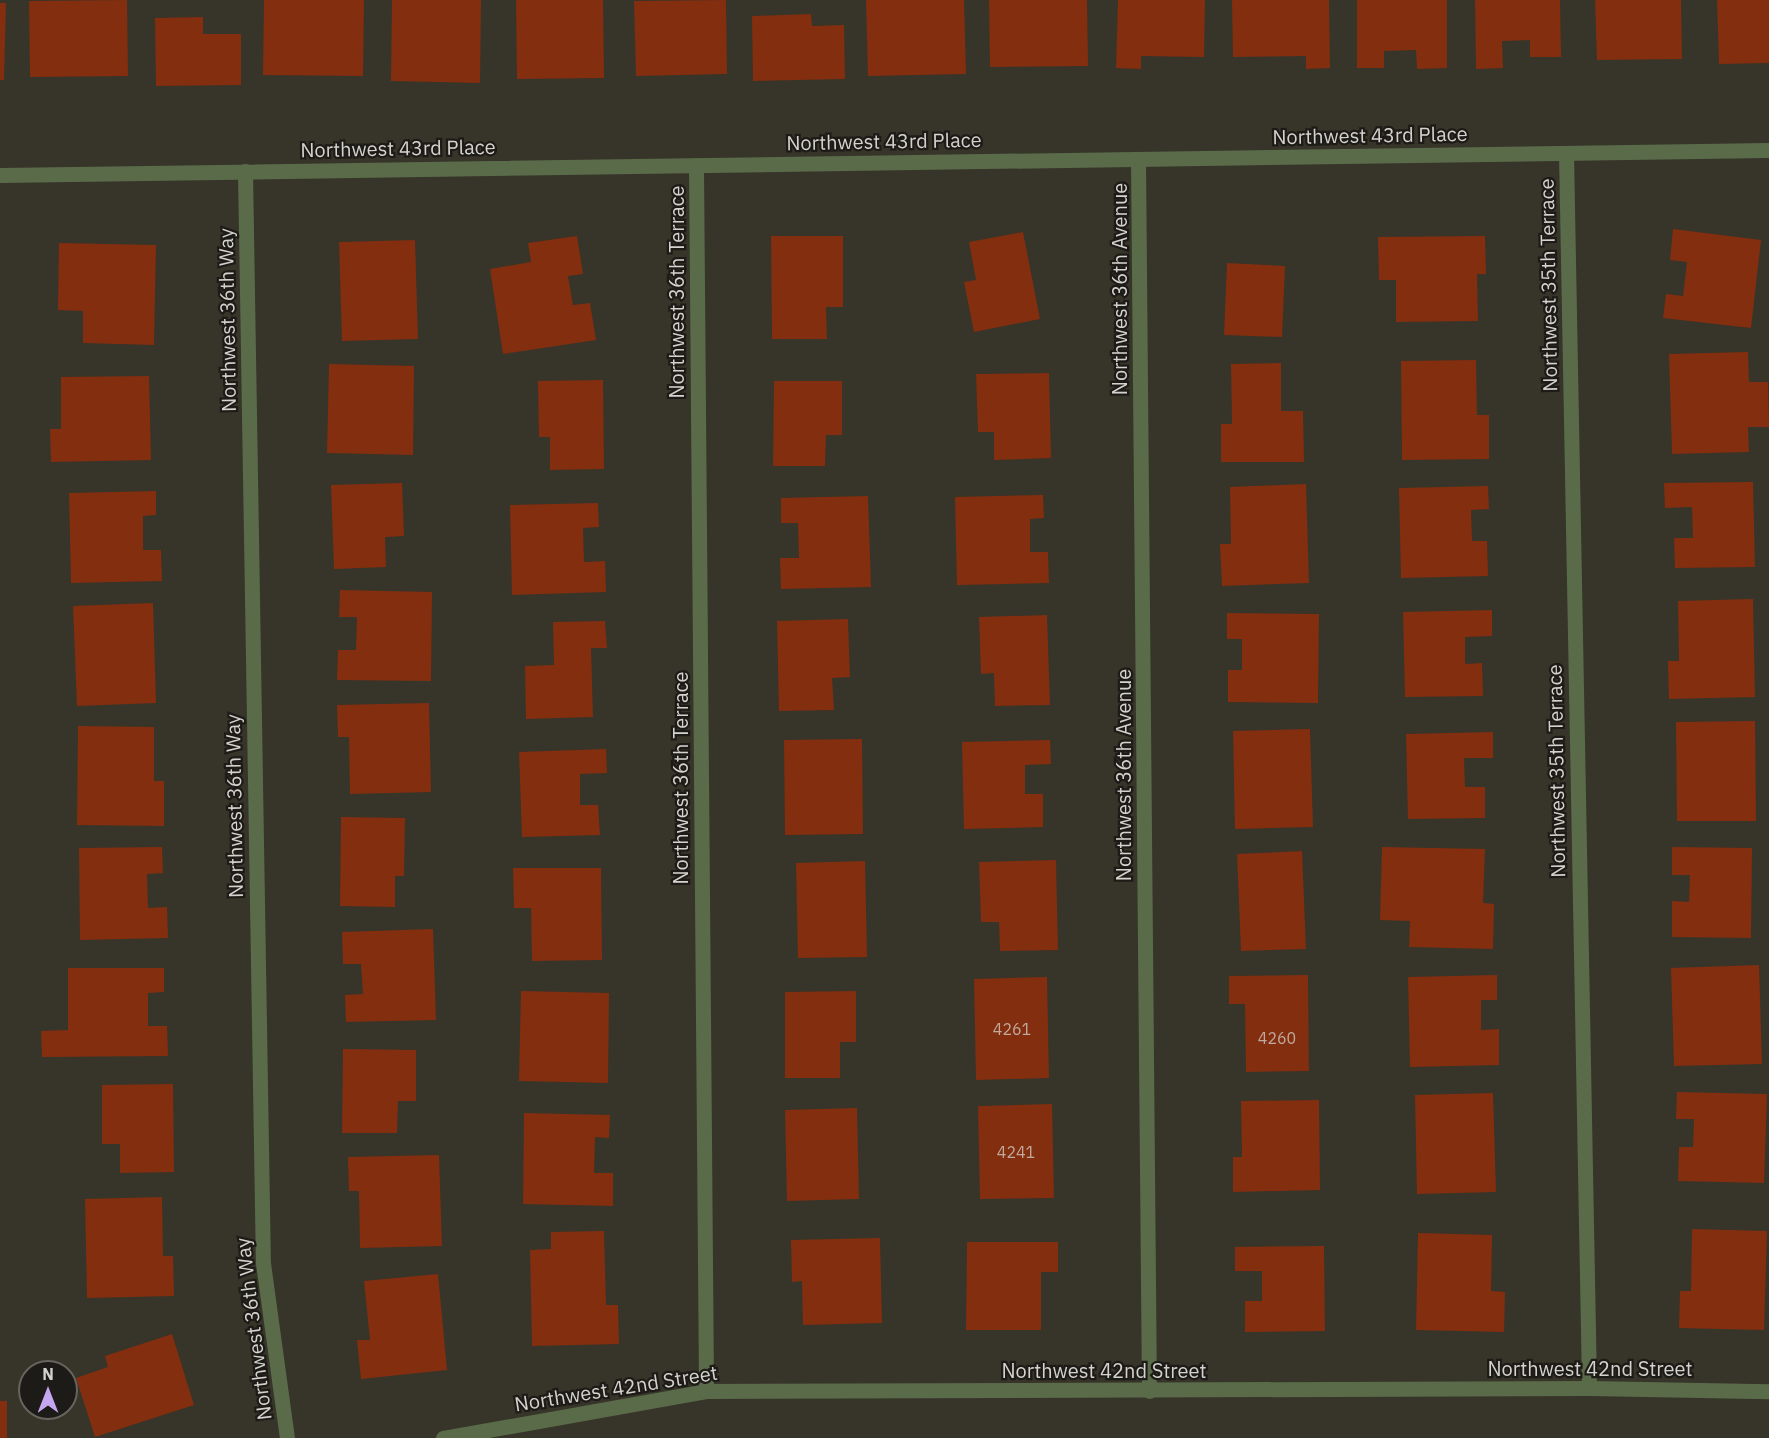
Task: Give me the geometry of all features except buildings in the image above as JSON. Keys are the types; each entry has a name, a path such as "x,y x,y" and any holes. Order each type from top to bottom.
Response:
{"street":[{"name":"Northwest 43rd Place","path":"0,174 1769,150"},
{"name":"Northwest 35th Terrace","path":"1566,153 1588,1388"},
{"name":"Northwest 36th Avenue","path":"1138,159 1149,1391"},
{"name":"Northwest 36th Terrace","path":"696,165 706,1391"},
{"name":"Northwest 36th Way","path":"245,171 263,1263 287,1438"},
{"name":"Northwest 42nd Street","path":"443,1438 706,1391 1588,1388 1769,1391"}]}
